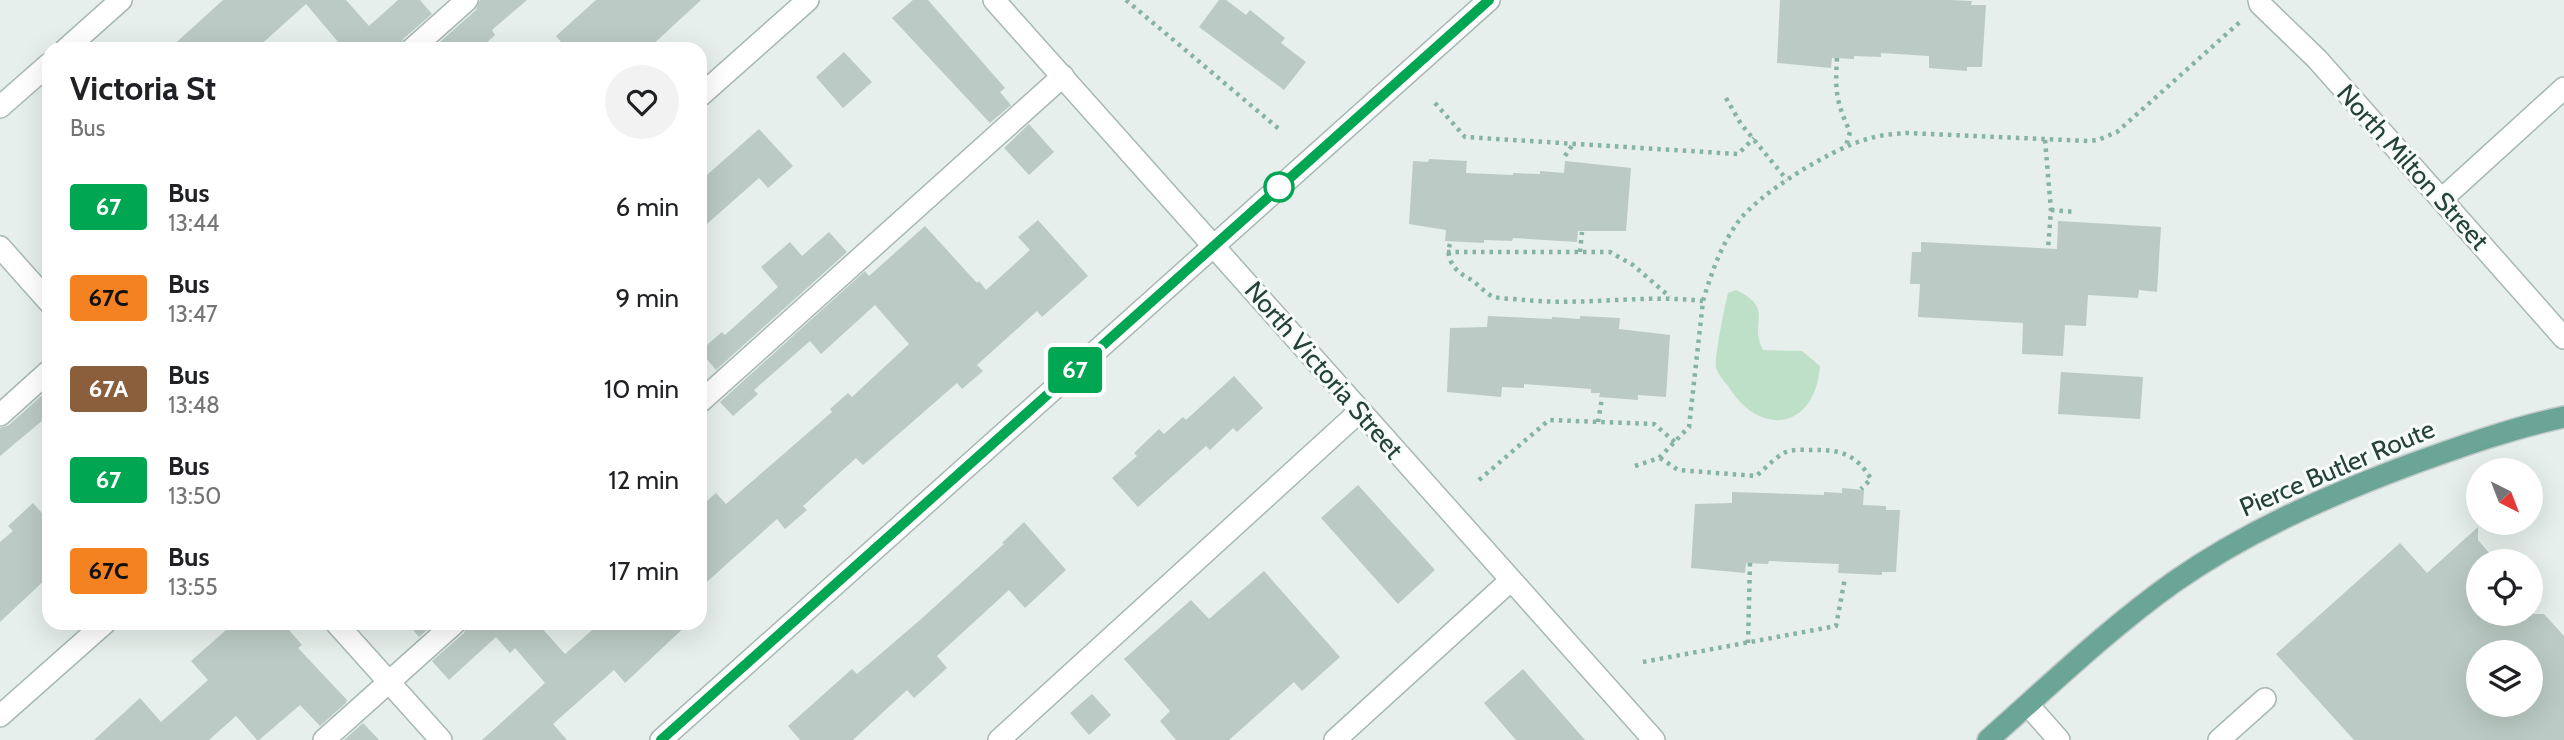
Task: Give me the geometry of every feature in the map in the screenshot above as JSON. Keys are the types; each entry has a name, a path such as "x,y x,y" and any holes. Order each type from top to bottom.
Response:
{"main road":[{"name":"Pierce Butler Route","path":"1988,740 2124,619 2175,581 2234,543 2355,485 2490,436 2564,417"}],"street":[{"path":"74,42 121,0"},
{"path":"420,42 467,0"},
{"path":"707,90 808,0"},
{"name":"North Victoria Street","path":"994,0 1654,740"},
{"path":"662,740 1489,0"},
{"name":"North Milton Street","path":"2260,2 2317,59 2564,338"},
{"path":"0,107 42,70"},
{"path":"707,396 1063,76"},
{"path":"2442,199 2564,88"},
{"path":"0,247 42,294"},
{"path":"0,415 42,377"},
{"path":"999,740 1360,411"},
{"path":"1335,740 1511,580"},
{"path":"0,716 97,630"},
{"path":"342,630 441,740"},
{"path":"324,740 447,630"},
{"path":"2219,740 2265,699"},
{"path":"2028,705 2059,740"}],"path":[{"path":"1126,0 1279,129"},
{"path":"1635,466 1659,458 1689,427 1703,301 1715,264 1737,223 1758,200 1845,147 1882,135 1907,133 2098,140 2117,132 2260,2"},
{"path":"1837,58 1835,87 1838,104 1850,132 1845,147"},
{"path":"1726,98 1741,124 1787,180"},
{"path":"1435,103 1465,136 1738,154 1754,138"},
{"path":"2045,139 2051,209 2048,249"},
{"path":"1565,156 1573,144"},
{"path":"2051,209 2076,212"},
{"path":"1580,252 1582,232"},
{"path":"1450,244 1447,252 1450,262 1491,296 1547,302 1670,297 1703,301"},
{"path":"1447,252 1610,252 1633,265 1670,297"},
{"path":"1598,422 1602,398"},
{"path":"1479,480 1549,420 1654,424 1675,442"},
{"path":"1659,458 1678,470 1756,476 1783,453 1793,450 1829,449 1855,458 1864,468 1871,480 1861,489"},
{"path":"1748,643 1750,563"},
{"path":"1643,662 1836,626 1845,578"}],"green space":[{"path":"1736,290 1755,303 1759,317 1759,340 1763,350 1802,351 1820,366 1816,387 1808,403 1797,414 1784,420 1755,414 1741,403 1716,368 1728,293"}],"building":[{"path":"223,0 346,0 369,26 398,0 420,0 432,14 402,42 338,42 306,4 264,42 177,42"},
{"path":"480,0 527,0 492,30 495,35 488,42 440,42 476,10"},
{"path":"596,0 701,0 656,42 561,42 556,36"},
{"path":"913,0 928,0 1005,88 1000,92 1011,105 990,123 892,18"},
{"path":"1219,0 1226,0 1246,15 1250,10 1285,38 1281,43 1306,62 1284,90 1199,27"},
{"path":"1780,0 1950,0 1986,5 1982,67 1967,67 1967,71 1929,68 1929,56 1881,53 1881,57 1832,58 1831,68 1777,63"},
{"path":"844,52 872,82 843,108 816,77"},
{"path":"1029,124 1054,152 1029,175 1004,148"},
{"path":"759,129 793,166 768,188 759,178 707,224 707,175"},
{"path":"1429,159 1467,161 1466,173 1564,173 1565,161 1631,168 1626,231 1578,231 1577,242 1513,238 1512,241 1484,240 1484,243 1445,241 1446,230 1409,224 1413,161 1428,162"},
{"path":"1038,220 1088,276 1042,317 1037,311 977,365 983,371 962,389 957,383 863,465 856,458 803,506 807,510 785,529 777,519 707,582 707,501 716,493 726,504 832,412 830,409 848,393 852,397 909,344 875,305 821,354 810,341 754,390 758,394 733,416 720,402 865,271 869,276 925,226 986,290 1030,250 1018,237"},
{"path":"2058,221 2161,227 2157,292 2139,290 2138,298 2088,295 2086,326 2065,325 2063,356 2022,354 2023,323 1918,317 1920,284 1910,284 1912,252 1921,252 1921,242 2057,249"},
{"path":"829,232 847,252 716,370 707,359 707,345 722,332 725,335 778,287 761,267 790,242 802,256"},
{"path":"1488,316 1620,318 1619,329 1670,335 1666,397 1638,395 1638,400 1599,397 1600,393 1591,393 1591,389 1524,384 1524,388 1502,387 1501,397 1447,392 1450,328 1487,327"},
{"path":"2061,372 2143,377 2140,419 2058,414"},
{"path":"1234,376 1263,408 1237,432 1233,428 1210,450 1206,446 1138,507 1112,478 1137,456 1134,453 1159,429 1164,434 1183,417 1186,420"},
{"path":"42,395 42,421 0,456 0,428 9,425"},
{"path":"1358,485 1435,570 1398,604 1321,518"},
{"path":"1842,488 1864,490 1863,505 1900,510 1896,572 1882,572 1882,575 1838,573 1839,564 1769,561 1768,564 1746,563 1745,573 1691,568 1695,504 1732,503 1732,492 1824,495 1824,492 1842,493"},
{"path":"33,503 42,513 42,583 0,622 0,542 13,531 8,526"},
{"path":"1024,522 1066,570 1025,608 1009,590 937,656 947,668 914,698 907,690 853,740 800,740 788,726 852,669 857,674 920,620 1004,544 1002,543"},
{"path":"2468,536 2478,536 2486,549 2466,549 2466,626 2543,626 2544,614 2564,636 2564,740 2354,740 2276,654 2400,543 2427,573"},
{"path":"1264,571 1340,657 1302,691 1294,682 1229,740 1176,740 1160,721 1170,711 1124,659 1191,600 1209,619"},
{"path":"226,630 289,630 302,645 298,648 347,700 320,726 300,705 259,740 236,716 209,740 94,740 140,698 161,722 208,680 191,661"},
{"path":"413,630 427,630 419,637"},
{"path":"465,630 544,630 565,654 592,630 682,630 625,683 614,670 553,724 567,740 482,740 545,683 515,648 510,653 496,637 449,680 432,661"},
{"path":"1523,669 1585,740 1516,740 1484,703"},
{"path":"1092,694 1111,715 1089,735 1070,713"},
{"path":"363,723 379,740 344,740"}],"bus line":[{"name":"67","path":"661,740 1489,0"}]}
